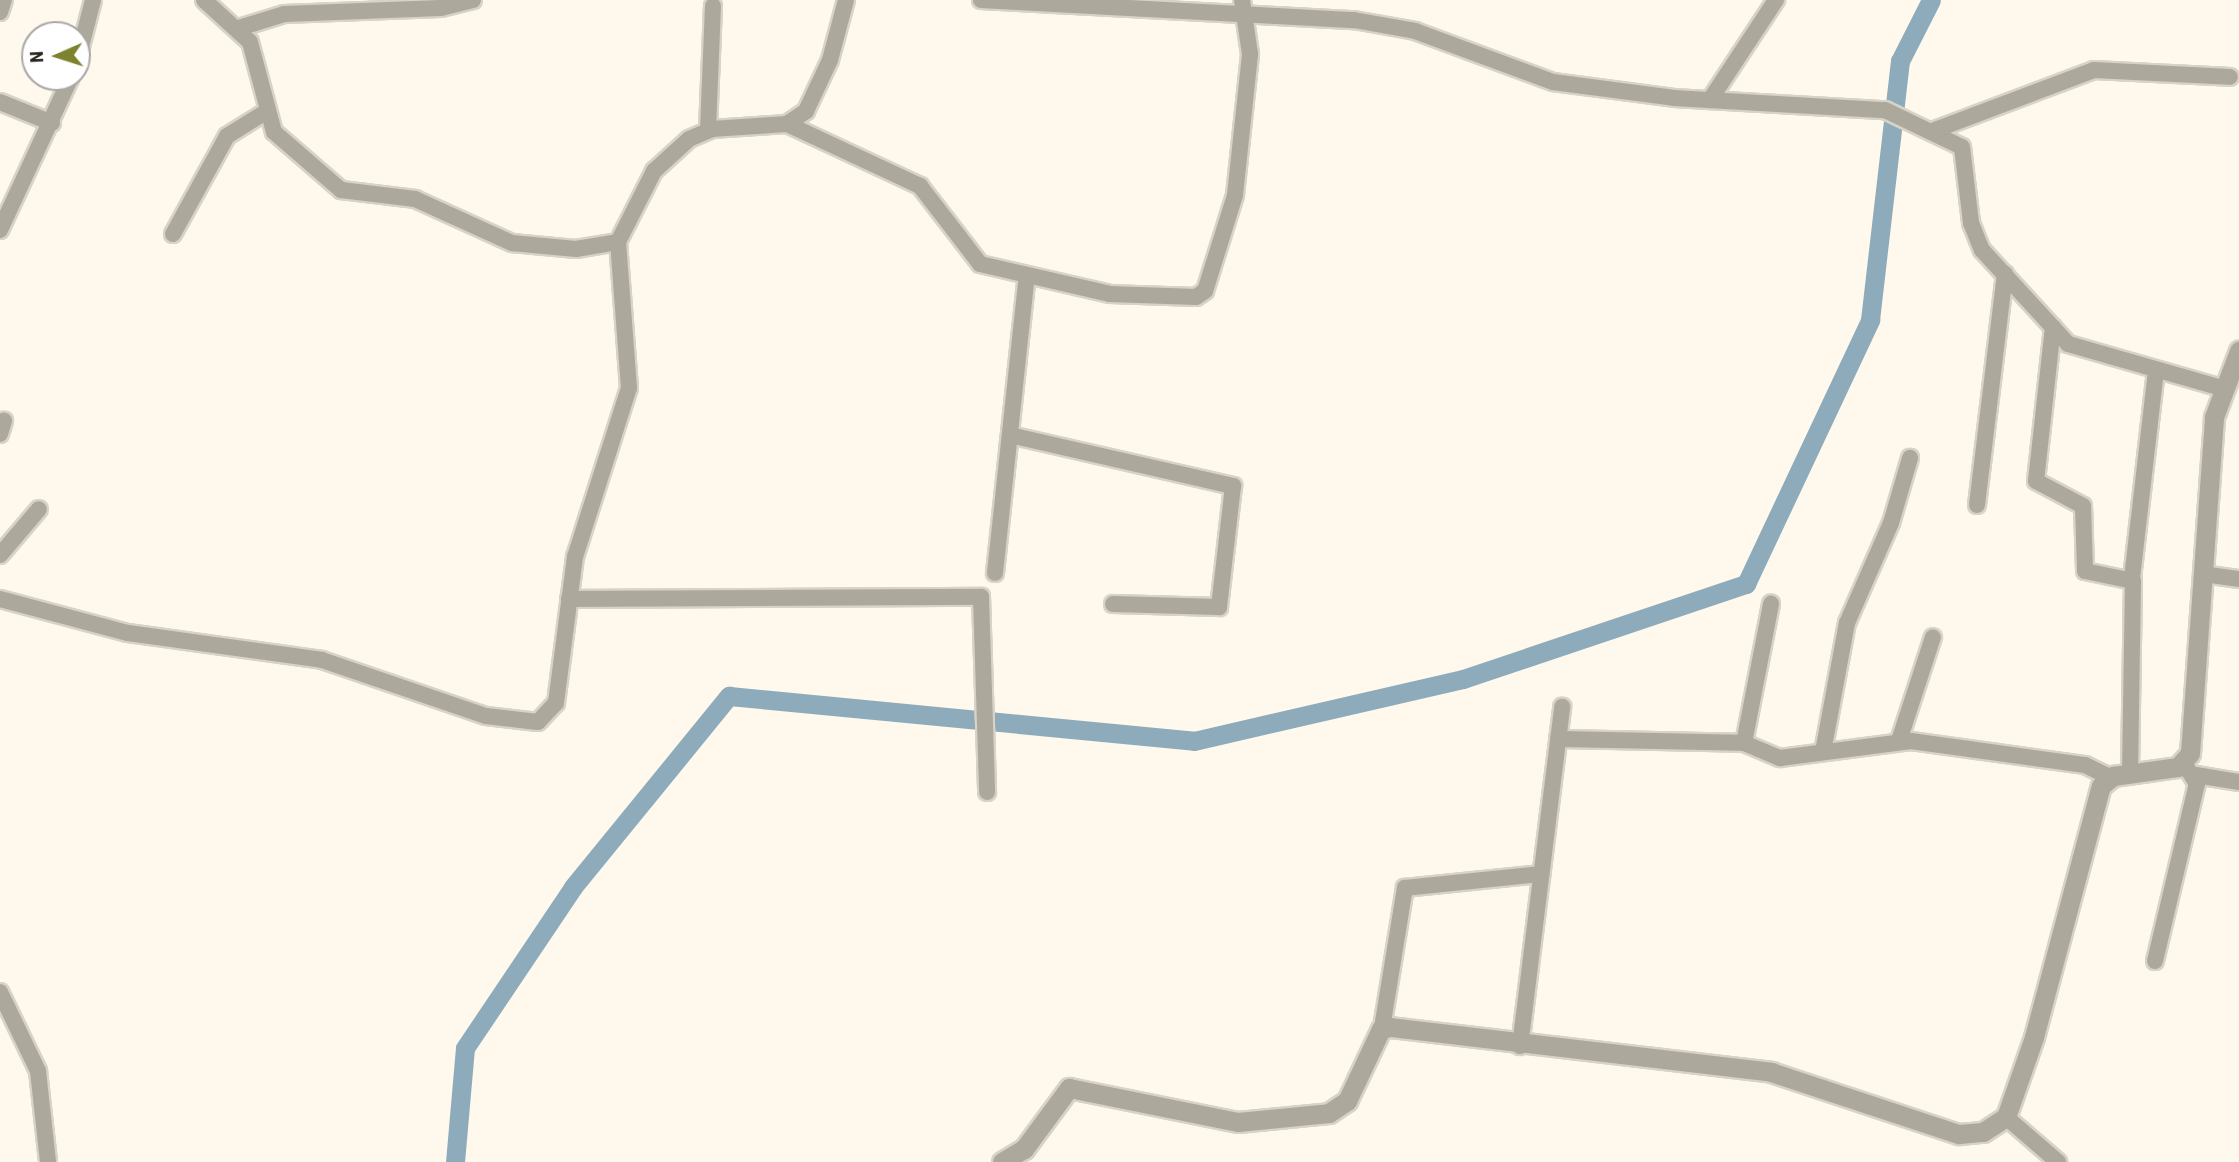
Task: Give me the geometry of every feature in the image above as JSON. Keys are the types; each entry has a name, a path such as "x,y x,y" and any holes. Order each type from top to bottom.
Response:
{"street":[{"path":"0,12 4,0"},
{"path":"88,21 93,0"},
{"path":"204,0 239,28 257,63 264,113 274,132 341,190 415,199 531,247 618,242"},
{"path":"239,28 284,14 441,8 473,0"},
{"path":"787,124 814,98 846,0"},
{"path":"981,0 1242,7 1382,24 1538,79 1710,100 1885,110 1914,119 1962,147 1974,234 2005,274 2053,327 2079,350 2221,388"},
{"path":"1710,100 1776,0"},
{"path":"708,130 713,6"},
{"path":"0,599 128,633 323,660 449,705 526,724 550,714 556,703 569,599 591,490 629,388 618,242 654,171 708,130 787,124 920,186 977,263 1119,295 1196,297 1205,291 1236,195 1250,54 1242,7"},
{"path":"1935,130 2094,70 2230,77"},
{"path":"0,230 65,91"},
{"path":"0,102 52,123"},
{"path":"173,234 227,136 264,113"},
{"path":"1977,505 2005,274"},
{"path":"995,573 1027,275"},
{"path":"2053,327 2036,481 2083,506 2085,571 2132,578"},
{"path":"2155,961 2190,769 2203,574 2221,388 2239,351"},
{"path":"2130,774 2132,578 2156,371"},
{"path":"1010,435 1233,486 1219,607 1113,604"},
{"path":"1823,752 1847,623 1891,523 1910,458"},
{"path":"0,555 39,509"},
{"path":"2203,574 2239,579"},
{"path":"569,599 981,597 987,792"},
{"path":"1744,743 1770,604"},
{"path":"1899,741 1933,637"},
{"path":"1520,1046 1562,707"},
{"path":"1558,740 1744,743 1772,757 1899,741 2085,765 2110,777 2190,769 2239,782"},
{"path":"1382,1028 1520,1046 1771,1072 1959,1134 1983,1132 2006,1116 2034,1037 2101,786 2110,777"},
{"path":"1002,1162 1024,1149 1069,1088 1238,1122 1329,1113 1347,1101 1382,1028 1405,888 1541,874"},
{"path":"0,992 38,1071 48,1162"},
{"path":"2006,1116 2058,1162"}],"waterway":[{"path":"455,1162 465,1048 573,887 729,696 1194,741 1463,679 1746,584 1870,320 1900,61 1931,0"}]}
